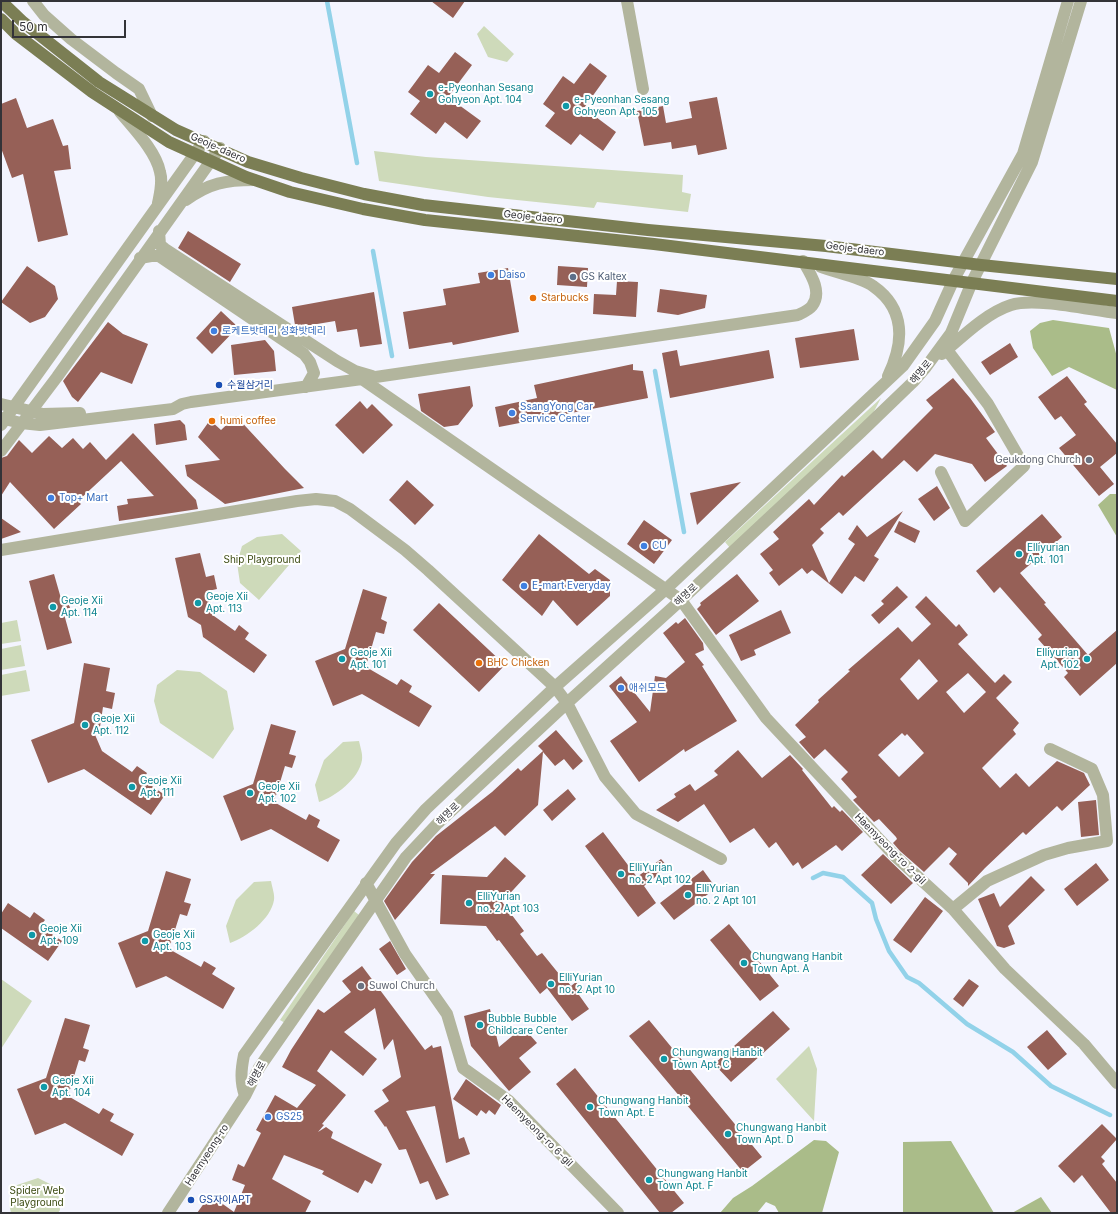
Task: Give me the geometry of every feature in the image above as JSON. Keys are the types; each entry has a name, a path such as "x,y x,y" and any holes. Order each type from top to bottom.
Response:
{"main road":[{"name":"Geoje-daero","path":"2,2 23,22 99,82 176,130 220,148 248,162 301,178 364,194 423,205 648,230 826,246 981,265 1117,279"},
{"name":"Geoje-daero","path":"2,20 16,34 92,92 169,142 255,180 290,192 363,209 424,220 803,261 1117,300"}],"street":[{"path":"33,1 44,15 71,39 116,74 139,88 152,116"},
{"path":"627,1 643,89"},
{"name":"해명로","path":"245,1096 241,1085 241,1070 244,1055 366,883 396,843 426,809 555,686 666,589 903,366 935,321 954,279 1023,154 1068,1"},
{"name":"해명로","path":"245,1096 259,1068 406,857 438,823 681,600 877,417 914,382 926,367 951,333 972,282 1032,162 1081,1"},
{"path":"115,107 139,134 160,171 161,187 157,208"},
{"path":"3,421 204,141"},
{"path":"1,451 220,148"},
{"path":"178,205 197,191 214,184 234,180 255,180"},
{"path":"159,231 160,245 165,249 337,361 355,371 375,377"},
{"path":"140,258 160,256 304,354 310,362 314,373 306,387"},
{"path":"3,421 40,425 173,409 182,404 405,373 798,315 812,306 816,293 813,278 803,261"},
{"path":"803,261 872,285 890,300 899,320 900,343 895,362 883,384"},
{"path":"926,367 984,320 1012,304 1042,303 1117,313"},
{"path":"941,472 965,521 1024,466 988,404 947,350"},
{"name":"Haemyeong-ro 2-gil","path":"362,379 681,600 766,718 895,856 953,909 1005,970 1084,1044 1117,1083"},
{"path":"1,404 53,414 80,413 172,401 182,404"},
{"path":"1,550 316,498 335,501 350,509 405,550 555,686 567,703 605,777 636,814 721,859"},
{"path":"953,909 987,881 1044,855 1068,848 1107,841 1102,795 1092,769 1050,749"},
{"name":"Haemyeong-ro 6-gil","path":"366,883 405,954 447,1014 463,1068 509,1101 618,1213"},
{"name":"Haemyeong-ro","path":"168,1213 245,1096"}],"green space":[{"path":"484,26 514,54 507,62 488,57 477,34"},
{"path":"374,151 426,157 683,175 682,192 691,194 688,212 597,202 594,208 488,197 379,181"},
{"path":"1053,320 1109,328 1117,357 1117,390 1069,367 1052,376 1033,348 1030,331 1040,323"},
{"path":"881,398 871,417 730,548 725,542"},
{"path":"1110,494 1117,494 1117,537 1098,505"},
{"name":"Ship Playground","path":"282,534 301,551 259,600 240,583 237,563 242,546 257,537"},
{"path":"17,620 21,641 1,644 1,623"},
{"path":"21,645 25,666 1,670 1,649"},
{"path":"26,670 30,691 1,696 1,675"},
{"path":"177,670 200,672 227,691 234,729 213,759 160,723 154,701 157,685"},
{"path":"359,741 362,760 356,774 339,792 319,802 315,785 324,760 343,742"},
{"path":"271,881 274,898 272,907 268,914 251,932 230,943 226,926 236,900 254,882"},
{"path":"354,911 359,915 285,1023 280,1020"},
{"path":"1,979 32,1001 1,1049"},
{"path":"809,1046 817,1069 814,1121 776,1079"},
{"path":"814,1140 826,1141 839,1152 822,1213 779,1213 775,1206 766,1202 757,1213 720,1213 733,1198 752,1186"},
{"path":"951,1141 994,1213 903,1213 903,1142"},
{"name":"Spider Web Playground","path":"38,1178 58,1188 60,1210 58,1213 11,1213 9,1203 17,1185"},
{"path":"1041,1197 1052,1213 1012,1213"}],"building":[{"path":"431,1 465,1 453,18"},
{"name":"e-Pyeonhan Sesang Gohyeon Apt. 104","path":"455,52 472,65 448,97 481,121 467,139 445,122 436,134 410,114 420,101 408,92 428,65 439,73"},
{"name":"e-Pyeonhan Sesang Gohyeon Apt. 105","path":"590,63 607,76 584,108 616,132 603,151 580,134 571,145 545,126 555,113 543,104 563,76 574,84"},
{"path":"717,97 727,149 698,155 696,145 672,149 671,142 644,146 637,111 663,106 666,123 692,118 689,102"},
{"path":"16,98 27,128 53,119 63,146 68,145 71,169 54,171 68,235 38,242 23,174 12,178 1,148 1,104"},
{"path":"188,231 241,264 230,282 178,248"},
{"path":"27,266 55,286 58,299 45,317 30,323 1,302"},
{"name":"GS Kaltex","path":"558,266 588,268 587,287 557,285"},
{"path":"508,268 519,332 453,345 452,342 409,349 403,312 446,305 443,289 480,283 478,273"},
{"path":"617,281 638,282 636,317 593,314 594,294 616,295"},
{"path":"660,289 707,295 705,308 678,315 657,312"},
{"path":"374,292 382,344 360,347 357,329 337,332 335,321 299,327 295,325 292,307"},
{"path":"221,311 238,327 212,354 196,338"},
{"path":"108,322 123,334 148,344 132,384 101,372 78,402 72,397 63,381"},
{"path":"854,329 859,360 800,368 795,338"},
{"path":"265,340 274,351 276,371 234,375 231,345"},
{"path":"1010,343 1018,357 990,375 981,362"},
{"path":"677,350 680,366 769,350 774,378 670,398 662,353"},
{"path":"633,364 633,370 643,371 648,398 499,427 495,407 537,398 534,385"},
{"name":"Geukdong Church","path":"1067,376 1087,402 1084,404 1117,444 1117,453 1100,467 1114,484 1099,496 1059,448 1076,435 1061,416 1055,420 1038,397"},
{"path":"953,378 995,432 986,438 1007,466 985,482 972,464 935,454 917,472 904,460 843,516 839,512 820,529 824,533 812,545 829,583 855,544 848,539 857,525 867,537 903,511 874,556 879,559 864,582 855,576 842,594 812,570 807,574 802,568 779,586 769,573 773,570 760,554 779,539 773,532 809,499 814,505 842,475 844,477 873,450 882,459 933,408 926,400"},
{"path":"470,386 473,406 458,425 444,427 421,411 418,394"},
{"path":"360,401 367,409 372,404 393,425 363,454 335,425"},
{"path":"236,416 304,488 225,504 187,476 185,465 220,460 198,437 210,420 221,430"},
{"path":"180,420 185,425 187,440 156,445 154,424"},
{"path":"133,433 196,500 198,509 119,521 117,506 128,504 127,499 154,496 121,461 78,501 81,504 54,529 10,482 1,496 1,458 7,456 19,440 32,453 49,436 62,448 73,438 83,449 90,442 106,460"},
{"path":"407,480 434,505 415,525 389,500"},
{"path":"741,482 697,525 690,493"},
{"path":"937,486 950,508 934,521 918,499"},
{"path":"1042,514 1062,537 1020,573 1046,603 1044,604 1088,655 1117,630 1117,663 1080,696 1064,677 1068,673 1038,639 1042,635 1000,587 994,593 976,571"},
{"path":"1,518 21,532 1,539"},
{"path":"644,520 672,540 654,564 627,544"},
{"path":"899,521 920,531 915,543 894,532"},
{"path":"539,534 589,574 595,569 610,580 610,596 577,626 553,600 542,616 502,580"},
{"name":"Geoje Xii Apt. 113","path":"200,553 206,577 214,575 217,589 208,591 214,616 235,631 239,625 249,633 245,639 267,655 254,673 203,637 201,625 188,617 175,558"},
{"name":"Geoje Xii Apt. 114","path":"54,574 62,602 68,600 71,612 64,614 72,643 47,650 29,581"},
{"path":"737,574 759,601 716,635 697,609 701,605 700,603"},
{"path":"897,586 908,597 879,624 871,615 884,604 881,601"},
{"name":"Geoje Xii Apt. 101","path":"363,589 387,597 381,619 387,622 384,634 376,632 366,667 397,685 401,679 412,686 409,692 432,706 419,727 362,694 333,706 315,661 345,649"},
{"path":"926,596 956,627 959,624 968,635 958,644 995,683 1004,674 1012,682 996,698 1019,723 1013,730 1016,734 982,768 1000,788 1016,773 1029,787 1057,761 1084,773 1090,785 1062,811 1057,806 1026,835 1023,832 968,886 968,883 949,864 957,854 949,847 924,872 900,851 893,843 897,839 896,837 879,819 874,822 853,800 857,797 841,779 848,772 825,749 814,759 799,742 806,737 795,725 819,702 818,700 850,671 848,670 898,627 912,642 931,624 915,607","holes":["919,659 938,681 918,700 900,679","968,673 986,692 964,713 946,692","902,733 905,736 907,734 924,753 899,777 878,755"]},
{"path":"439,603 505,665 479,692 413,630"},
{"path":"781,610 791,633 754,650 756,655 741,661 729,635"},
{"path":"685,618 703,643 704,650 695,654 704,665 702,666 737,721 685,752 684,749 639,782 610,741 637,722 609,686 621,676 650,712 655,676 666,678 685,662 663,633 676,622 678,624"},
{"name":"Geoje Xii Apt. 112","path":"84,663 110,668 106,691 115,693 112,709 103,707 100,727 93,730 102,751 132,772 137,766 147,773 143,780 165,795 151,815 84,769 48,783 31,740 74,723"},
{"name":"Geoje Xii Apt. 102","path":"271,724 296,731 289,754 296,756 292,768 285,766 274,802 306,820 309,814 320,820 317,827 340,840 328,862 271,829 241,841 223,796 253,784"},
{"path":"556,730 583,761 573,770 564,759 555,766 543,752 538,805 505,836 495,826 430,874 435,874 395,920 384,901 412,862 436,836 492,792 518,768 521,771 543,751 538,746"},
{"path":"738,750 762,778 790,755 803,769 802,770 832,808 834,806 840,812 842,810 863,832 842,851 836,845 802,869 798,862 793,866 776,842 769,848 754,828 730,843 704,804 678,822 656,810 676,797 674,794 690,784 695,791 718,775 714,771"},
{"path":"568,789 576,799 552,821 543,810"},
{"path":"1096,800 1099,835 1081,837 1078,802"},
{"name":"ElliYurian no. 2 Apt 102","path":"603,832 637,877 661,859 668,867 644,886 656,903 638,917 585,846"},
{"path":"883,854 913,883 891,904 861,875"},
{"name":"ElliYurian no. 2 Apt 103","path":"505,857 526,876 502,902 524,931 520,934 537,956 542,953 571,986 576,982 584,992 579,995 589,1009 572,1021 547,988 540,994 499,940 497,941 486,926 440,924 442,875 487,877"},
{"path":"1096,863 1109,880 1077,906 1064,889"},
{"name":"ElliYurian no. 2 Apt 101","path":"703,870 716,888 674,920 660,903"},
{"name":"Geoje Xii Apt. 103","path":"166,871 191,879 184,902 191,904 187,916 180,914 169,949 201,967 204,961 216,968 212,974 235,988 223,1009 166,976 136,988 118,943 148,931"},
{"path":"1031,876 1045,890 1008,926 1015,944 1004,948 997,946 978,899 994,893 1000,907"},
{"path":"925,897 943,911 911,953 893,940"},
{"name":"Geoje Xii Apt. 109","path":"8,903 30,918 34,912 45,920 40,926 62,941 48,961 1,928 1,914"},
{"name":"Chungwang Hanbit Town Apt. A","path":"729,924 779,986 760,1001 710,940"},
{"path":"390,941 406,969 397,975 379,949"},
{"path":"362,966 425,1050 432,1045 433,1048 441,1046 459,1139 464,1137 470,1154 446,1163 435,1106 406,1111 449,1195 436,1200 428,1181 420,1184 406,1149 399,1150 386,1126 385,1127 374,1111 389,1101 382,1090 401,1077 393,1039 384,1050 375,1008 344,1032 377,1059 363,1076 331,1050 317,1071 346,1095 322,1124 324,1125 318,1132 326,1127 333,1132 331,1138 382,1164 372,1184 365,1180 358,1193 322,1174 324,1171 284,1155 272,1179 311,1201 305,1213 197,1213 210,1195 234,1212 245,1185 232,1180 238,1164 244,1167 261,1133 256,1130 275,1095 297,1108 316,1085 282,1067 291,1050 318,1009 324,1013 351,992 342,981"},
{"path":"969,979 979,986 963,1007 953,999"},
{"path":"490,1009 499,1047 523,1027 537,1043 519,1058 531,1072 509,1091 471,1046 464,1016"},
{"path":"773,1011 790,1029 731,1082 714,1064"},
{"name":"Geoje Xii Apt. 104","path":"65,1018 90,1025 83,1048 89,1050 85,1062 79,1060 68,1096 99,1114 103,1108 114,1114 110,1121 134,1134 122,1156 65,1123 35,1135 17,1089 46,1078"},
{"path":"649,1020 762,1157 743,1172 629,1036"},
{"path":"1047,1030 1067,1054 1048,1070 1027,1047"},
{"path":"575,1068 684,1203 671,1213 660,1213 556,1084"},
{"path":"466,1079 501,1105 495,1115 489,1110 486,1114 481,1110 477,1116 453,1099"},
{"path":"1102,1124 1117,1139 1101,1157 1105,1161 1102,1164 1117,1183 1117,1213 1111,1213 1082,1175 1074,1183 1058,1166"}],"waterway":[{"path":"327,1 357,163"},
{"path":"373,251 392,356"},
{"path":"655,371 684,532"},
{"path":"813,878 823,873 843,877 872,903 876,919 889,951 907,977 919,983 967,1024 1013,1052 1051,1086 1110,1115"}],"place":[{"name":"e-Pyeonhan Sesang Gohyeon Apt. 104","path":"430,94"},
{"name":"e-Pyeonhan Sesang Gohyeon Apt. 105","path":"566,106"},
{"name":"Daiso","path":"491,275"},
{"name":"GS Kaltex","path":"573,277"},
{"name":"Starbucks","path":"533,298"},
{"name":"로케트밧데리 성화밧데리","path":"214,331"},
{"name":"수월삼거리","path":"219,385"},
{"name":"SsangYong Car Service Center","path":"512,413"},
{"name":"humi coffee","path":"212,421"},
{"name":"Geukdong Church","path":"1089,460"},
{"name":"Top+ Mart","path":"51,498"},
{"name":"CU","path":"644,546"},
{"name":"Elliyurian Apt. 101","path":"1019,554"},
{"name":"E-mart Everyday","path":"524,586"},
{"name":"Geoje Xii Apt. 113","path":"198,603"},
{"name":"Geoje Xii Apt. 114","path":"53,607"},
{"name":"Geoje Xii Apt. 101","path":"342,659"},
{"name":"Elliyurian Apt. 102","path":"1087,659"},
{"name":"BHC Chicken","path":"479,663"},
{"name":"애쉬모드","path":"621,688"},
{"name":"Geoje Xii Apt. 112","path":"85,725"},
{"name":"Geoje Xii Apt. 111","path":"132,787"},
{"name":"Geoje Xii Apt. 102","path":"250,793"},
{"name":"ElliYurian no. 2 Apt 102","path":"621,874"},
{"name":"ElliYurian no. 2 Apt 101","path":"688,895"},
{"name":"ElliYurian no. 2 Apt 103","path":"469,903"},
{"name":"Geoje Xii Apt. 109","path":"32,935"},
{"name":"Geoje Xii Apt. 103","path":"145,941"},
{"name":"Chungwang Hanbit Town Apt. A","path":"744,963"},
{"name":"ElliYurian no. 2 Apt 10","path":"551,984"},
{"name":"Suwol Church","path":"361,986"},
{"name":"Bubble Bubble Childcare Center","path":"480,1025"},
{"name":"Chungwang Hanbit Town Apt. C","path":"664,1059"},
{"name":"Geoje Xii Apt. 104","path":"44,1087"},
{"name":"Chungwang Hanbit Town Apt. E","path":"590,1107"},
{"name":"GS25","path":"268,1117"},
{"name":"Chungwang Hanbit Town Apt. D","path":"728,1134"},
{"name":"Chungwang Hanbit Town Apt. F","path":"649,1180"},
{"name":"GS자이APT","path":"191,1200"}]}
